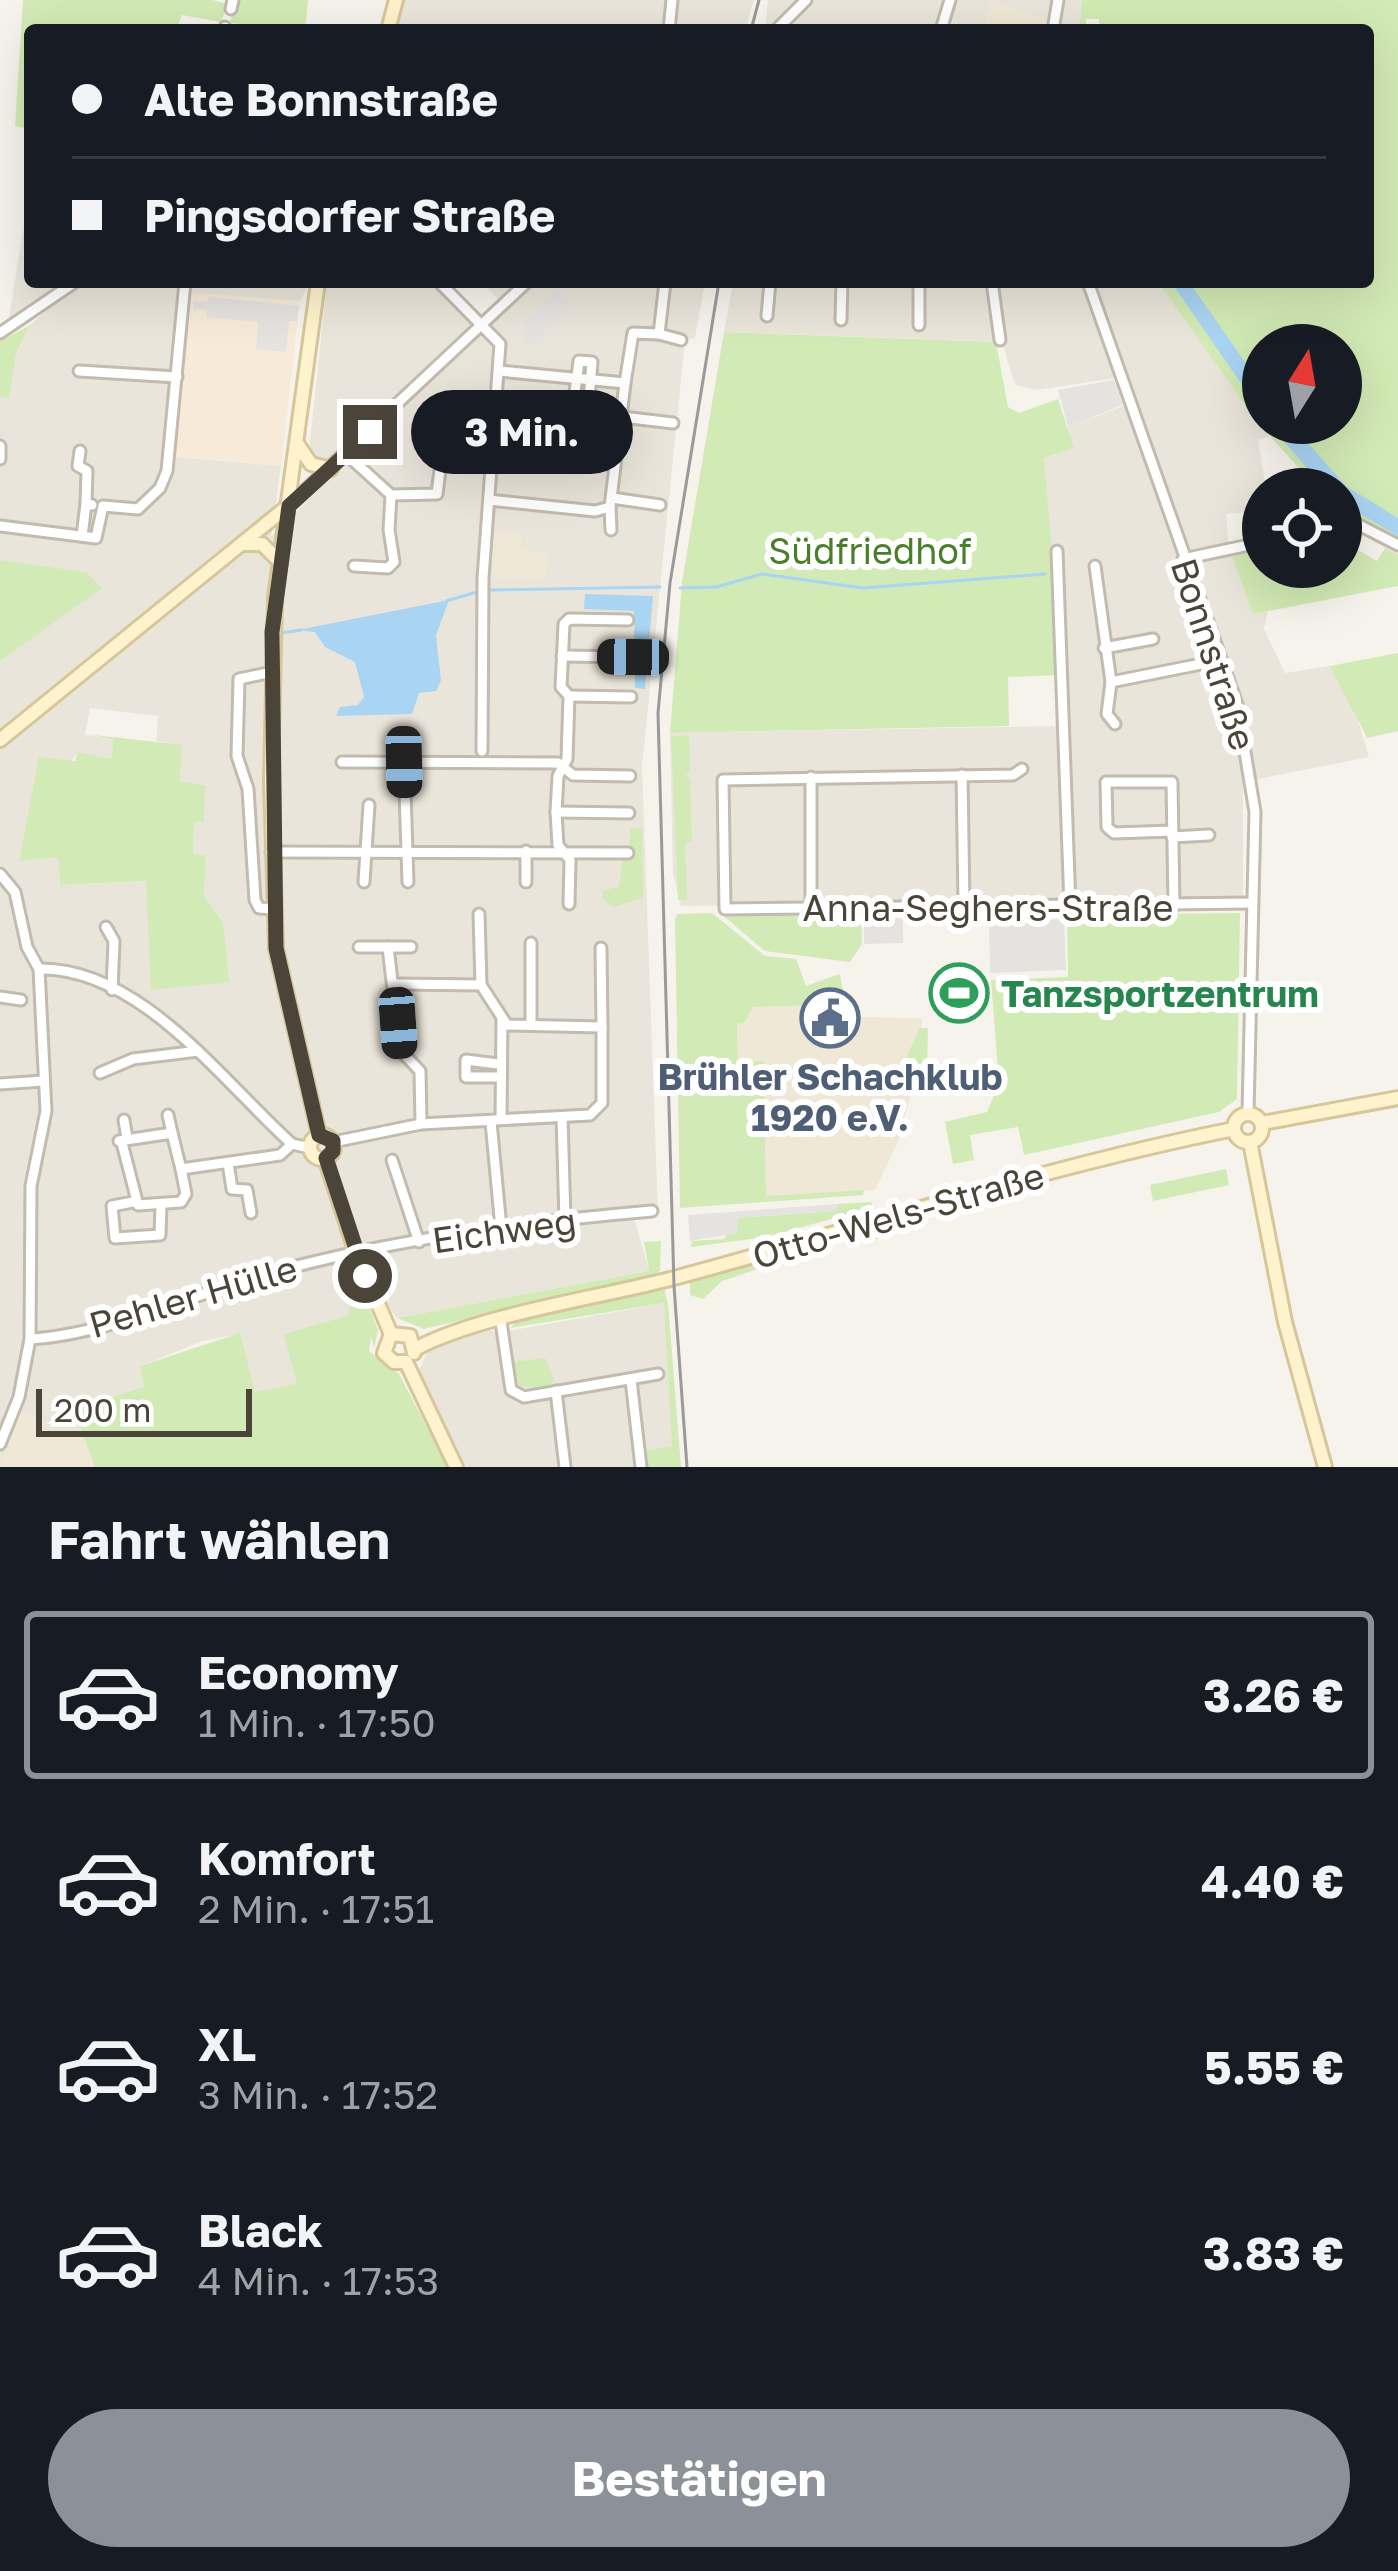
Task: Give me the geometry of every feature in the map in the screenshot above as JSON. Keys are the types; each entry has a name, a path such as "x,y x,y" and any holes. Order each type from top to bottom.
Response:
{"main road":[{"path":"317,288 280,561 272,673 271,852 280,977 319,1135 310,1148 315,1156 326,1158"},
{"path":"298,445 311,464 331,469"},
{"path":"0,740 289,506"},
{"path":"243,544 266,546 280,561"},
{"path":"1325,1467 1285,1322 1250,1142 1234,1129 1236,1120 1248,1113 1262,1123 1398,1098"},
{"path":"1250,1142 1260,1135 1262,1123"},
{"name":"Otto-Wels-Straße","path":"414,1344 882,1216 1234,1129"},
{"path":"319,1135 333,1142 326,1158 356,1252 391,1334 384,1353 394,1362 406,1362"},
{"name":"Otto-Wels-Straße","path":"414,1344 471,1321 563,1305"},
{"path":"391,1334 406,1333 414,1344 406,1362 456,1467"}],"street":[{"path":"782,24 806,0"},
{"path":"0,333 66,288"},
{"path":"86,504 142,507 165,480 184,288"},
{"path":"445,288 500,344 489,500 482,751"},
{"path":"289,506 520,288"},
{"path":"659,334 662,288"},
{"path":"767,316 769,288"},
{"path":"841,320 842,288"},
{"path":"919,288 919,326"},
{"path":"993,288 1000,340"},
{"name":"Bonnstraße","path":"1090,288 1241,716 1254,782 1248,1113"},
{"path":"611,530 632,333 682,340"},
{"path":"579,361 592,362 590,380 589,400 574,399 579,361"},
{"path":"79,371 177,377"},
{"path":"499,371 625,383"},
{"path":"622,417 674,423"},
{"path":"346,454 391,495 431,496 440,490 445,431 441,421"},
{"path":"544,435 619,443"},
{"path":"0,446 0,459"},
{"path":"80,451 78,466 87,472 82,536"},
{"path":"354,566 388,568 394,562 388,530 391,495"},
{"path":"489,500 596,511 611,502 660,505"},
{"path":"0,526 98,537 103,506"},
{"path":"1362,527 1398,545"},
{"path":"1183,560 1242,547"},
{"path":"1057,551 1070,906"},
{"path":"1095,566 1111,682 1107,714 1115,724"},
{"path":"1102,611 1114,604"},
{"path":"628,620 569,619 561,687 569,696 631,697"},
{"path":"1104,648 1153,639"},
{"path":"562,656 633,657"},
{"path":"1111,682 1221,660"},
{"path":"272,673 239,679 236,721 237,756 248,789 255,900 259,908 274,908"},
{"path":"569,696 556,812 558,844 571,860 569,904"},
{"path":"342,762 539,762 573,775 630,776"},
{"path":"404,762 408,882"},
{"path":"811,908 811,778 1012,775 1022,769"},
{"path":"962,775 964,905"},
{"name":"Anna-Seghers-Straße","path":"811,778 721,784 724,909 1252,903"},
{"path":"1174,906 1172,834 1172,782 1106,782 1106,827 1114,833 1172,834 1209,835"},
{"path":"364,882 369,806"},
{"path":"556,812 629,813"},
{"path":"526,851 526,882"},
{"path":"271,852 628,854"},
{"path":"0,874 14,892 21,928 39,969 46,1111 31,1186 30,1339 20,1397 0,1444"},
{"path":"479,914 481,985 507,1025 602,1027"},
{"path":"106,927 114,941 112,990"},
{"path":"531,943 531,1024"},
{"path":"359,947 411,946"},
{"path":"388,947 400,1051 420,1071 421,1124"},
{"path":"333,1142 421,1124 590,1115 602,1103 601,948"},
{"path":"39,969 112,990 141,1005 198,1052 292,1144 310,1148"},
{"path":"395,984 481,985"},
{"path":"0,997 21,1000"},
{"path":"501,1228 496,1120 502,1018"},
{"path":"100,1073 133,1058 198,1052"},
{"path":"498,1064 466,1060 466,1077 499,1077"},
{"path":"0,1084 44,1081"},
{"path":"160,1206 160,1235 115,1238 112,1206 133,1202 160,1206 185,1198 168,1115"},
{"path":"562,1117 565,1220"},
{"path":"124,1120 133,1202"},
{"path":"382,1129 387,1142"},
{"path":"123,1140 172,1132"},
{"path":"182,1168 280,1155 292,1144"},
{"path":"392,1160 419,1242"},
{"path":"228,1163 232,1189 247,1190 251,1213"},
{"name":"Eichweg","path":"356,1252 501,1228 652,1211"},
{"name":"Pehler Hülle","path":"30,1339 138,1315 270,1273 356,1252"},
{"path":"501,1322 512,1390 524,1397 658,1374"},
{"path":"631,1380 641,1467"},
{"path":"556,1391 565,1467"}],"shaded area":[{"path":"398,0 754,0 747,24 390,24"},
{"path":"768,0 1082,0 1080,24 766,24"},
{"path":"992,0 1048,21 1048,24 985,24"},
{"path":"24,226 24,288 53,288 8,323"},
{"path":"75,288 307,288 300,301 178,292 165,456 281,466 271,537 504,305 488,288 704,288 695,338 685,340 642,767 658,1215 634,1217 649,1271 397,1318 383,1302 347,1316 297,1384 255,1392 239,1334 203,1341 140,1366 144,1387 75,1409 95,1467 0,1467 0,661 85,572 0,560 0,397 9,397 16,354 29,326","holes":["90,708 158,716 156,741 182,746 180,781 205,785 203,822 194,821 193,854 206,855 204,896 223,922 147,881 60,885 58,857 19,860 30,806 78,753 111,759 115,739 85,735"]},
{"path":"326,288 438,288 475,328 328,460 317,459 309,451"},
{"path":"732,288 1164,288 1242,397 1242,444 1259,444 1263,468 1242,468 1242,513 1226,514 1229,549 1253,614 1268,611 1264,629 1285,673 1330,666 1341,689 1351,697 1369,757 1258,779 1243,773 1243,899 681,906 673,873 670,733 1064,726 1044,458 1073,448 1068,427 1124,406 1116,378 1037,390 1015,385 1002,342 724,332"},
{"path":"557,291 570,304 544,329 543,344 525,343 526,320"},
{"path":"178,292 300,301 281,466 165,456"},
{"path":"209,297 299,306 297,321 289,321 286,352 256,349 258,322 207,317 207,310 193,309 193,301 208,302"},
{"path":"1114,380 1123,405 1068,427 1058,390"},
{"path":"495,533 521,535 521,550 548,554 546,577 495,578 490,558"},
{"path":"864,910 903,910 903,943 864,944"},
{"path":"1064,919 1066,970 990,973 989,922"},
{"path":"857,1004 858,1017 922,1018 917,1072 897,1144 875,1190 766,1197 764,1061 738,1061 737,1023 752,1007"},
{"path":"837,1204 837,1211 737,1218 738,1233 690,1241 688,1215"},
{"path":"665,1303 676,1467 464,1467 419,1370 430,1346 488,1330 497,1333"},
{"path":"20,1412 43,1417 48,1438 81,1429 95,1467 0,1467"}],"green space":[{"path":"23,0 212,0 228,4 221,22 182,15 178,24 24,24 24,128 15,126"},
{"path":"236,0 308,0 306,24 230,23"},
{"path":"1082,0 1398,0 1398,543 1362,524 1362,468 1299,468 1277,444 1362,444 1362,324 1242,324 1242,401 1162,288 1374,288 1374,24 1099,24 1099,19 1080,24"},
{"path":"29,326 16,354 9,398 0,397 0,341"},
{"name":"Südfriedhof","path":"724,332 996,342 1008,407 1019,413 1058,399 1074,448 1044,458 1062,675 1008,677 1009,726 670,733 682,582"},
{"path":"1242,547 1242,584 1229,549"},
{"path":"1385,548 1398,554 1398,586 1253,614 1243,588 1362,588 1362,552 1377,561"},
{"path":"0,560 86,572 102,588 0,661"},
{"path":"1398,653 1398,731 1367,738 1330,666"},
{"path":"85,734 182,745 180,781 205,785 204,822 194,822 193,854 206,855 204,896 223,922 229,982 151,990 146,881 60,885 58,857 19,861 39,757 75,761 78,752 111,759 114,739"},
{"path":"671,736 689,736 690,773 685,774 690,779 692,842 685,844 687,900 678,900"},
{"path":"630,828 642,828 643,898 613,907 602,897 604,890 619,887 623,858 630,857"},
{"path":"849,910 850,916 861,916 862,944 850,962 765,951 719,912"},
{"path":"712,913 765,956 796,959 806,986 840,974 845,1004 753,1007 744,1023 737,1024 738,1061 764,1061 766,1196 864,1190 863,1195 680,1208 675,920 677,914"},
{"path":"1240,913 1237,1099 1219,1112 1024,1155 1018,1127 970,1135 974,1160 953,1164 945,1122 987,1112 999,1083 991,980 1068,977 1067,915"},
{"path":"920,1028 928,1028 927,1069 907,1088 906,1058"},
{"path":"1226,1169 1229,1185 1153,1201 1150,1185"},
{"path":"872,1202 871,1208 766,1237 691,1247 692,1241 724,1239 736,1218 836,1211 837,1204"},
{"path":"866,1227 877,1229 878,1239 842,1240 722,1281 703,1299 690,1295 690,1280"},
{"path":"661,1241 660,1271 653,1275 424,1329 397,1318 649,1271 644,1242"},
{"path":"344,1263 352,1265 378,1330 374,1348 371,1336 369,1351 399,1374 448,1467 95,1467 74,1409 144,1387 140,1366 240,1333 255,1392 297,1384 284,1334 347,1316 355,1296"},
{"path":"663,1284 681,1467 646,1467 644,1451 672,1446 664,1303 510,1328 518,1321"},
{"path":"545,1358 554,1380 549,1387 519,1387 513,1362"}],"water":[{"path":"1175,288 1193,288 1242,358 1242,385"},
{"path":"1286,444 1309,444 1330,468 1307,468"},
{"path":"1362,496 1398,518 1398,536 1362,515"},
{"path":"585,594 653,596 645,689 635,688 634,611 584,609"},
{"path":"449,600 436,635 441,680 436,691 419,693 412,714 336,716 340,707 358,705 364,697 355,662 325,647 315,632 298,630"}],"waterway":[{"path":"680,588 716,587 762,574 863,588 1045,574"},
{"path":"489,590 660,587"},
{"path":"446,601 477,592"},
{"path":"281,633 301,630"}],"tram line":[{"path":"753,24 759,0"},
{"path":"687,1467 674,1286 658,713 670,583 718,288"}],"place":[{"name":"Tanzsportzentrum","path":"959,993"},
{"name":"Brühler Schachklub 1920 e.V.","path":"830,1018"}],"route":[{"path":"365,1276 326,1158 332,1154 333,1141 319,1135 280,977 271,781 274,597 289,506 370,432"}]}
